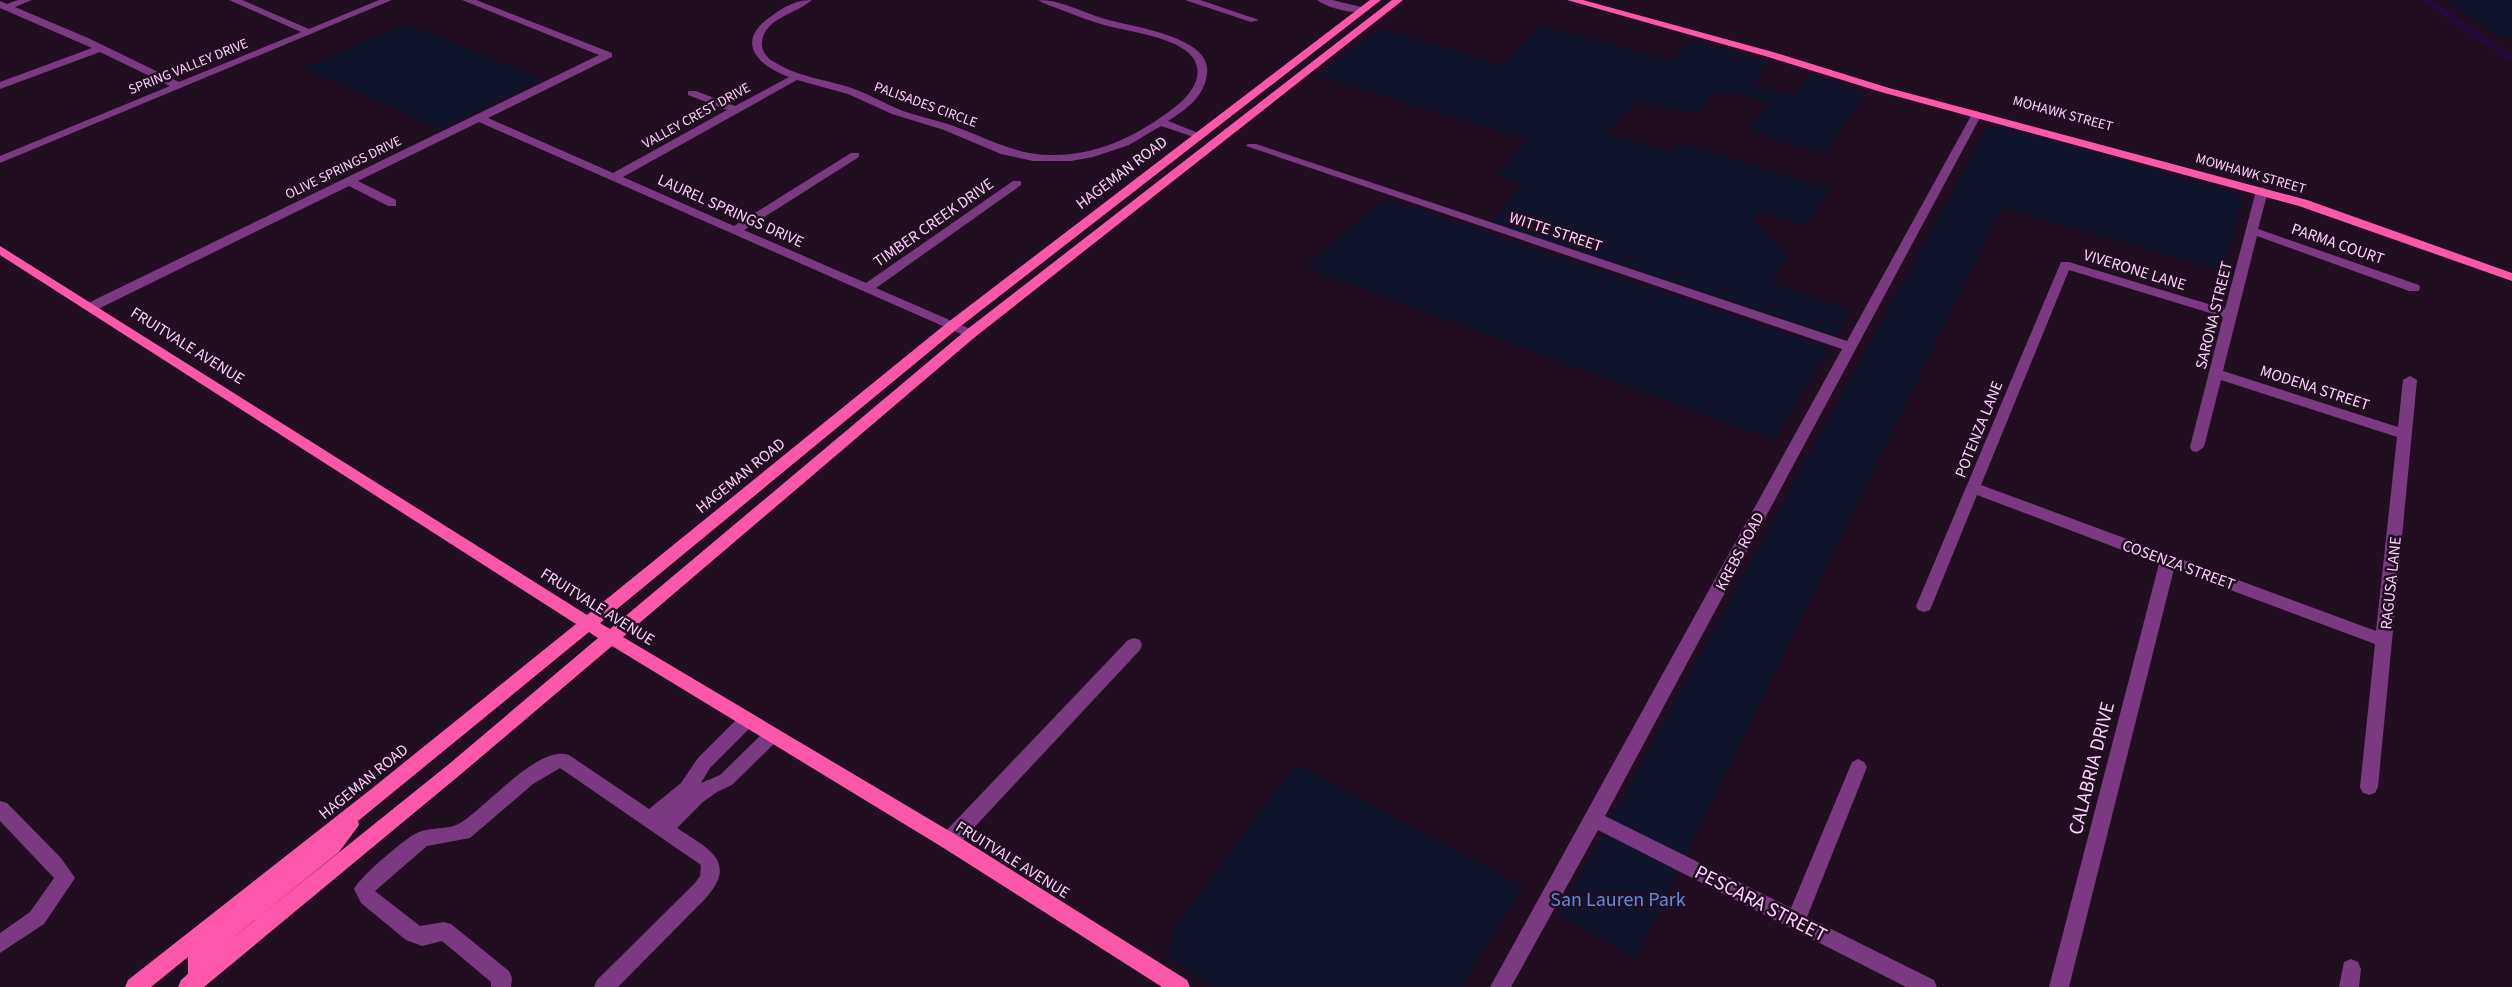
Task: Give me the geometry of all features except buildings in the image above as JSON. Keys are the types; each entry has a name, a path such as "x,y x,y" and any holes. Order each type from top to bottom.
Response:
{"main road":[{"name":"HAGEMAN ROAD","path":"135,987 376,796 952,326 1376,0"},
{"name":"HAGEMAN ROAD","path":"198,984 970,334 1398,0"},
{"path":"1572,0 1759,51 1885,90 1977,114 1997,115 2095,141 2139,149"},
{"name":"MOHAWK STREET","path":"1602,0 1768,45 1906,87 2295,191 2417,232 2512,268"},
{"path":"1329,52 1339,38 1369,14 1365,9"},
{"name":"MOWHAWK STREET","path":"1977,114 2262,191 2381,229 2512,277"},
{"path":"1161,185 1163,174 1204,142 1204,133"},
{"path":"2262,191 2288,193 2370,220 2417,232"},
{"name":"FRUITVALE AVENUE","path":"0,251 611,638 949,841 1180,987"},
{"path":"770,503 792,464 844,422 849,411"},
{"path":"198,984 198,957 229,927 332,846 376,796"}],"street":[{"path":"4,5 27,0"},
{"path":"234,0 309,32"},
{"name":"SPRING VALLEY DRIVE","path":"0,159 387,0"},
{"name":"OLIVE SPRINGS DRIVE","path":"91,307 608,55 467,0"},
{"name":"PALISADES CIRCLE","path":"807,0 770,21 761,32 757,42 759,53 766,62 780,70 838,87 887,109 946,127 1011,154 1039,158 1068,158 1097,154 1123,146 1165,119 1200,87 1204,73 1201,60 1189,48 1171,39 1107,23 1043,0"},
{"path":"1190,0 1254,20"},
{"path":"1322,0 1349,8 1365,9"},
{"path":"1348,0 1365,9"},
{"path":"4,5 45,26 101,48 179,86"},
{"path":"0,86 101,48"},
{"name":"VALLEY CREST DRIVE","path":"614,177 792,79"},
{"path":"692,93 736,110"},
{"name":"KREBS ROAD","path":"1500,987 1594,819 1977,114"},
{"name":"LAUREL SPRINGS DRIVE","path":"479,118 970,334"},
{"path":"1165,119 1204,133"},
{"name":"WITTE STREET","path":"1252,146 1850,347"},
{"path":"735,230 855,155"},
{"path":"349,181 392,203"},
{"name":"TIMBER CREEK DRIVE","path":"868,288 1017,183"},
{"name":"SARONA STREET","path":"2196,447 2262,191"},
{"name":"PARMA COURT","path":"2252,231 2320,253 2414,288"},
{"name":"VIVERONE LANE","path":"2065,265 2230,315"},
{"name":"POTENZA LANE","path":"1924,606 2065,265"},
{"name":"MODENA STREET","path":"2215,373 2405,434"},
{"name":"RAGUSA LANE","path":"2369,787 2410,380"},
{"name":"COSENZA STREET","path":"1973,488 2384,641"},
{"name":"CALABRIA DRIVE","path":"2059,987 2168,560"},
{"path":"949,841 1134,645"},
{"path":"704,780 704,763 747,720"},
{"path":"656,825 704,780 726,780 772,735"},
{"path":"501,987 502,978 452,936 444,931 422,937 413,933 368,897 364,889 371,880 422,839 463,832 527,779 556,760 564,760 709,860 712,869 709,881 604,987"},
{"path":"1796,920 1858,767"},
{"path":"0,809 65,878 37,918 0,944"},
{"name":"PESCARA STREET","path":"1594,819 1927,987"}],"green space":[{"path":"2447,0 2512,0 2512,39 2499,36"},
{"path":"406,24 541,79 439,129 303,68"},
{"path":"1542,26 1673,61 1691,40 1769,62 1752,84 1795,96 1811,74 1866,93 1825,154 1771,139 1750,128 1769,103 1739,94 1713,94 1697,115 1637,101 1607,133 1671,152 1679,143 1831,189 1807,226 1760,212 1754,220 1788,256 1771,282 1851,310 1836,337 1490,223 1523,185 1497,176 1528,140 1318,76 1378,28 1501,65"},
{"name":"San Lauren Park","path":"1999,126 2232,192 2243,199 2223,271 2002,208 1636,959 1559,916 1987,128"},
{"path":"1385,198 1824,346 1828,351 1775,441 1305,268"},
{"path":"1296,764 1524,887 1462,987 1215,987 1168,958 1175,928"}],"waterway":[{"path":"2425,0 2512,60"}]}
